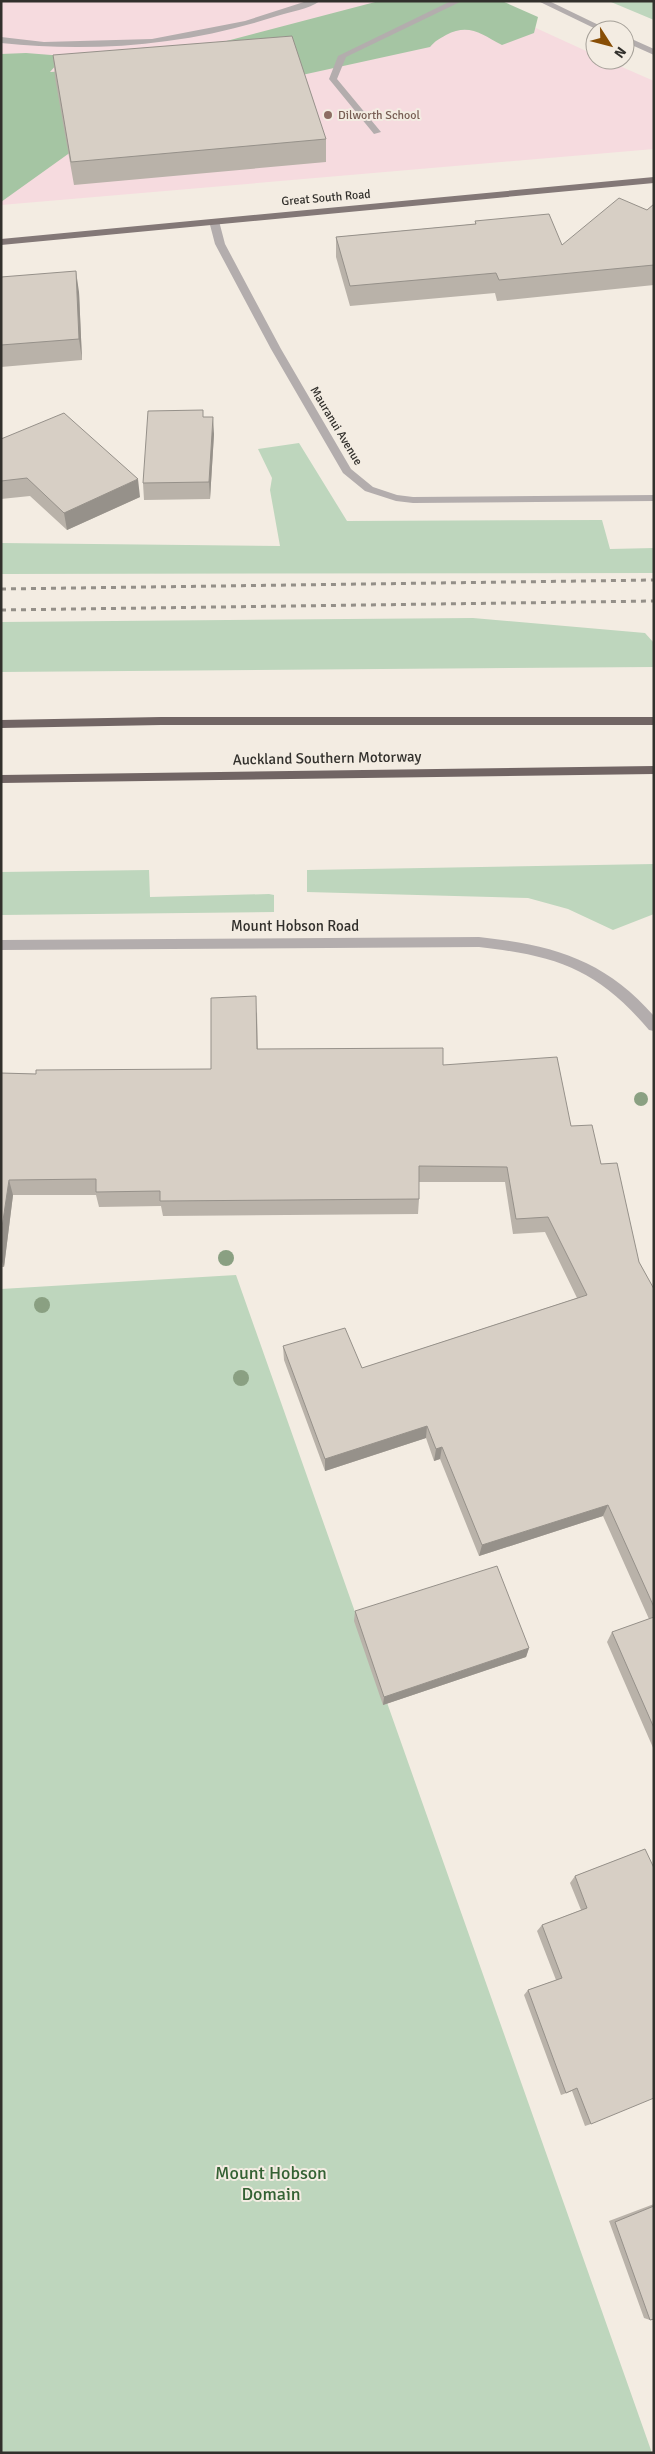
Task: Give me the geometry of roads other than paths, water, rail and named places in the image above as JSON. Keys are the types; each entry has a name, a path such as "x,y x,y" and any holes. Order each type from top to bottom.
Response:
{"highway":[{"path":"1,724 161,721 654,721"},
{"name":"Auckland Southern Motorway","path":"1,779 654,770"}],"main road":[{"name":"Great South Road","path":"1,242 654,180"}],"street":[{"path":"1,40 44,45 152,42 247,23 316,1"},
{"path":"377,132 333,78 342,56 458,1"},
{"path":"542,1 585,21"},
{"path":"635,43 654,52"},
{"name":"Mauranui Avenue","path":"214,221 220,244 276,349 347,471 368,489 396,498 420,500 654,498"},
{"name":"Mount Hobson Road","path":"1,945 480,942 517,946 556,954 586,966 618,987 654,1026"}],"railway":[{"path":"1,589 654,580"},
{"path":"1,610 654,601"}],"place":[{"name":"Dilworth School","path":"328,115"}],"park label":[{"name":"Mount Hobson Domain","path":"271,2183"}]}
